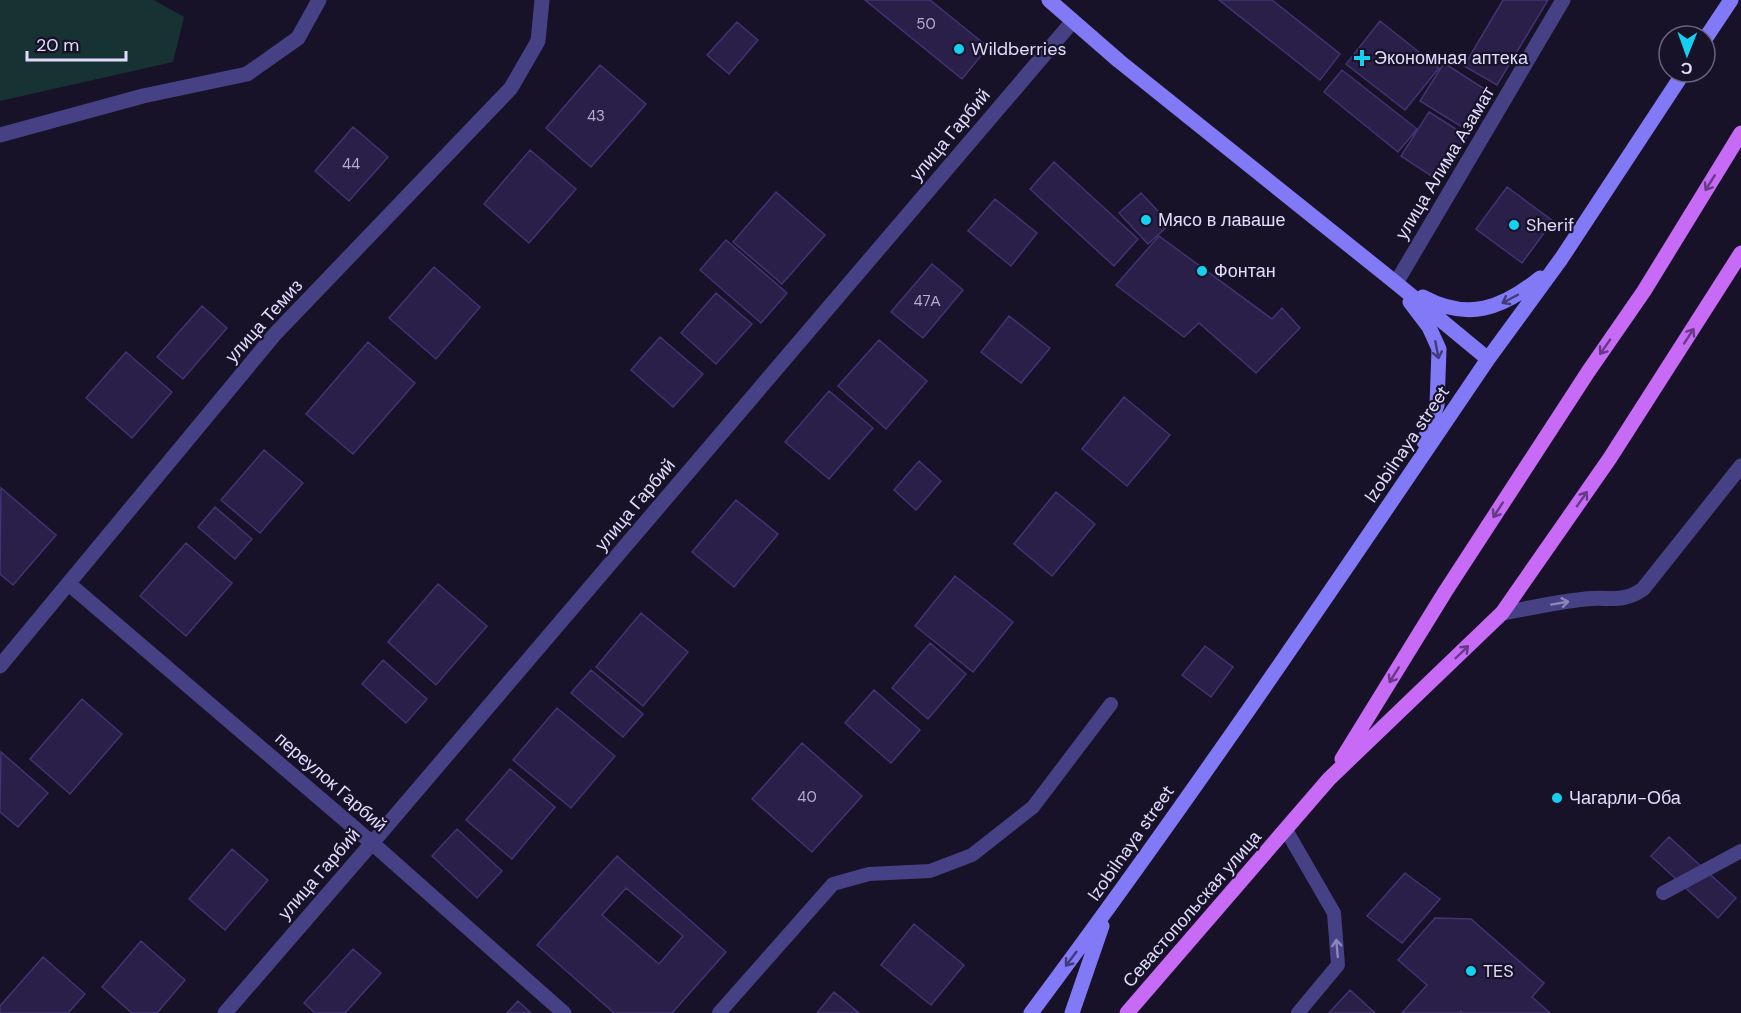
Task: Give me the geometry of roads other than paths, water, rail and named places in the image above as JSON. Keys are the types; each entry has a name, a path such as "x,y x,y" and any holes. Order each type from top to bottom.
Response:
{"main road":[{"path":"1049,0 1119,61 1488,359"},
{"path":"1715,24 1731,0"},
{"path":"1396,283 1440,306 1459,310 1479,310 1503,303 1523,292 1557,264 1675,84"},
{"path":"1329,779 1445,592 1581,382 1644,291 1741,133"},
{"path":"1329,779 1502,613 1610,458 1741,253"},
{"name":"Izobilnaya street","path":"1031,1013 1107,912 1306,627 1488,359 1557,264"},
{"path":"1396,283 1429,327 1439,349 1437,405 1429,430 1406,480"},
{"name":"Севастопольская улица","path":"1127,1013 1329,779"},
{"path":"1072,1013 1107,912"}],"street":[{"path":"0,135 142,96 247,74 298,38 319,0"},
{"name":"улица Темиз","path":"0,666 275,334 511,88 538,41 542,0"},
{"name":"улица Алима Азамат","path":"1396,283 1563,0"},
{"name":"улица Гарбий","path":"225,1013 1073,21"},
{"path":"1502,613 1586,599 1622,599 1634,596 1643,589 1741,466"},
{"name":"переулок Гарбий","path":"69,584 372,843 564,1013"}],"lane":[{"path":"719,1013 833,884 868,874 930,871 972,855 981,849 1033,807 1111,705"},
{"path":"1287,830 1334,913 1338,964 1298,1013"},
{"path":"1663,893 1741,851"}],"place":[{"name":"Wildberries","path":"959,49"},
{"name":"Экономная аптека","path":"1362,58"},
{"name":"Мясо в лаваше","path":"1146,220"},
{"name":"Sherif","path":"1514,225"},
{"name":"Фонтан","path":"1202,271"},
{"name":"Чагарли-Оба","path":"1557,798"},
{"name":"TES","path":"1471,971"}]}
